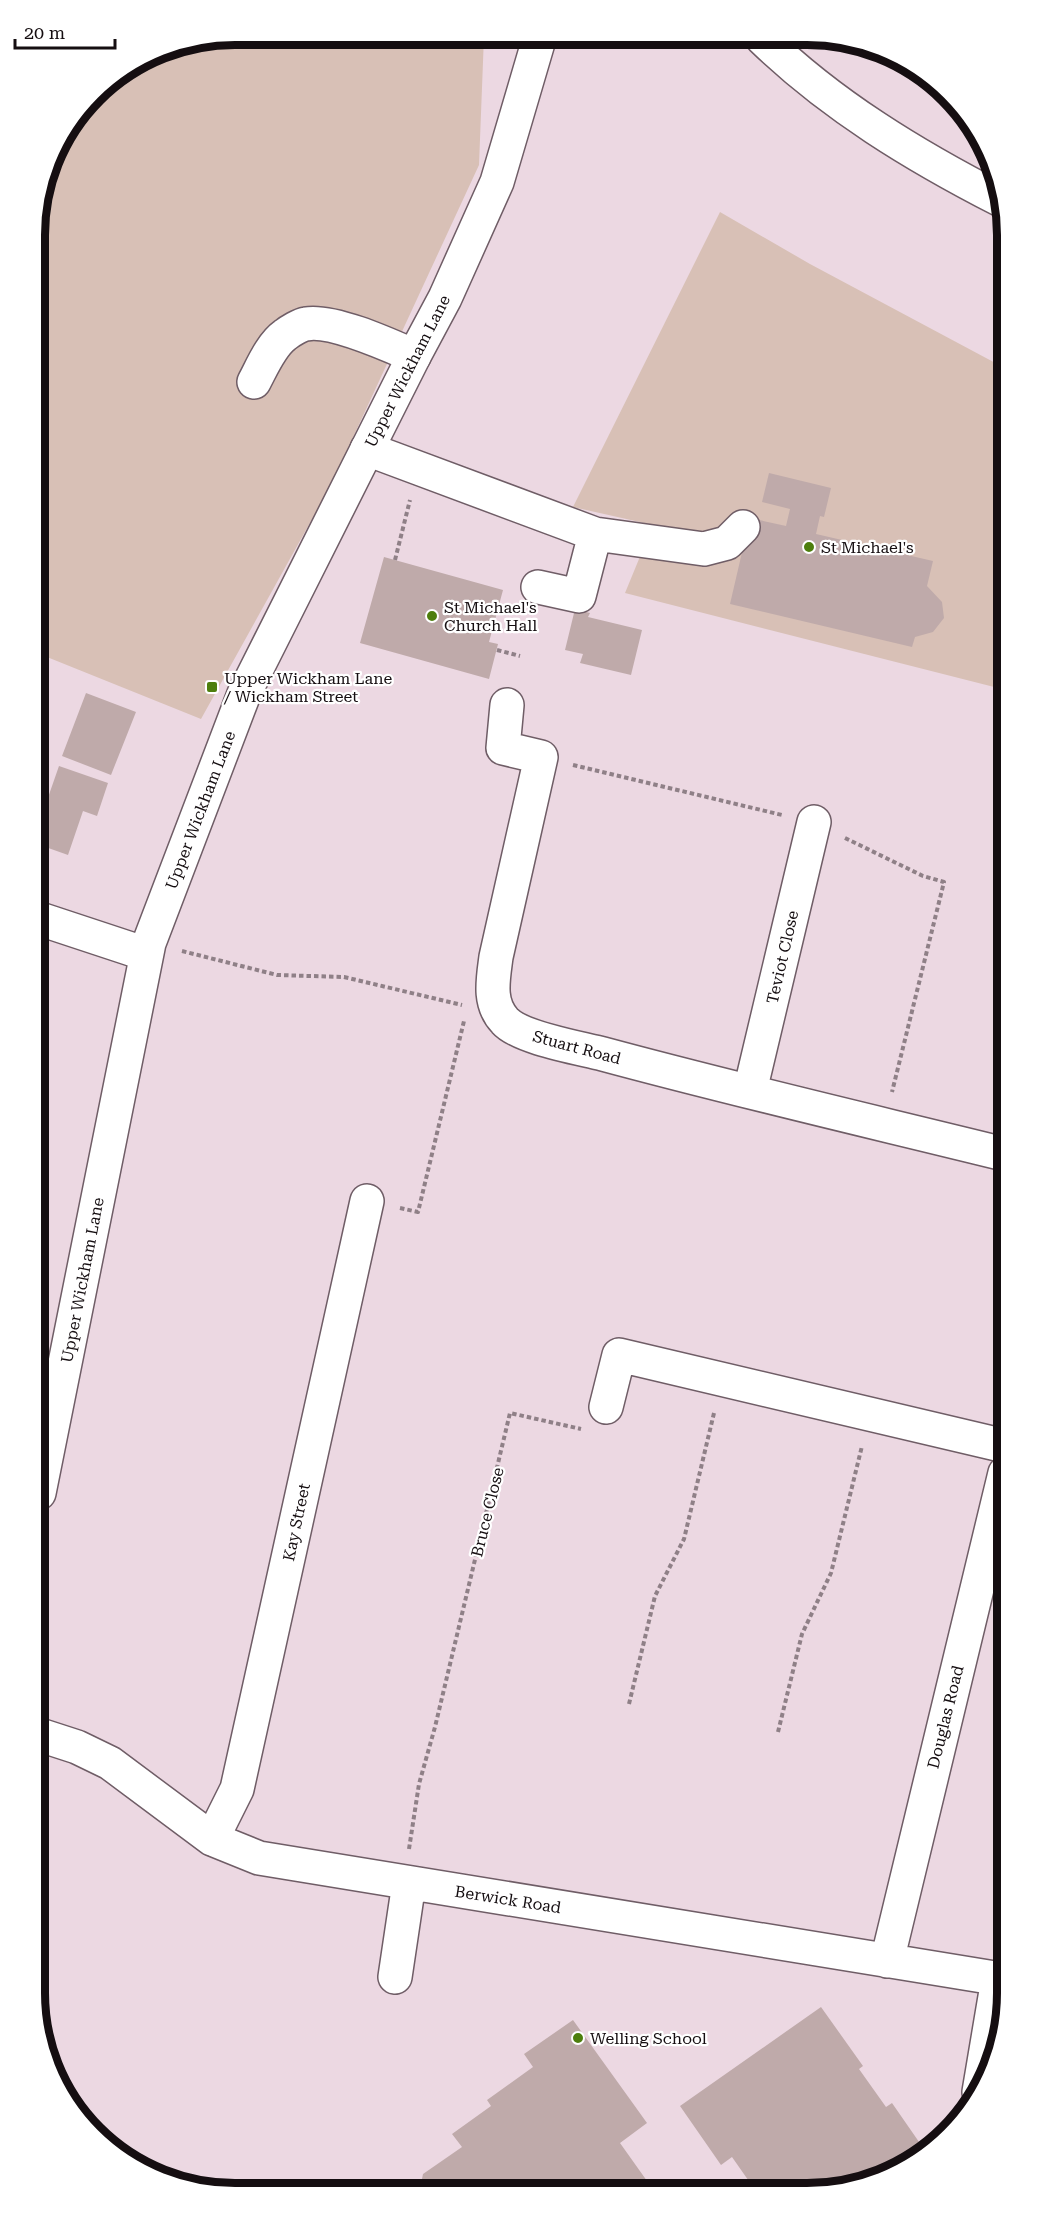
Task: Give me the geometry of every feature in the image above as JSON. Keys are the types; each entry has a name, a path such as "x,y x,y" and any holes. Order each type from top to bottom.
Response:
{"street":[{"name":"Upper Wickham Lane","path":"45,1463 148,949 244,694 445,298 497,182 537,45"},
{"path":"769,45 780,56 878,131 992,195"},
{"path":"254,382 266,359 283,336 305,324 328,325 380,341 414,356"},
{"path":"367,449 595,534 704,549 727,543 743,527"},
{"path":"538,587 579,596 595,534"},
{"path":"480,1006 492,984 541,757 503,748 507,705"},
{"name":"Teviot Close","path":"750,1092 814,822"},
{"path":"45,920 148,949"},
{"name":"Stuart Road","path":"480,1006 524,1033 750,1092 997,1152"},
{"name":"Kay Street","path":"212,1839 237,1789 368,1201"},
{"path":"606,1407 619,1354 997,1444"},
{"name":"Douglas Road","path":"887,1961 997,1506"},
{"name":"Berwick Road","path":"45,1737 77,1747 110,1763 212,1839 259,1858 997,1979"},
{"path":"395,1977 406,1883"},
{"path":"987,2054 997,2004"}],"path":[{"path":"395,560 418,467"},
{"path":"497,650 520,656"},
{"path":"541,757 626,778"},
{"path":"884,1125 944,882 923,876"},
{"path":"148,949 277,975 344,977 480,1006 418,1212 368,1201"},
{"path":"629,1704 655,1596 684,1539 722,1380"},
{"name":"Bruce Close","path":"406,1883 419,1784 435,1727 510,1413 599,1434 606,1407"},
{"path":"777,1732 802,1634 831,1573 870,1413"}],"shaded area":[{"path":"235,45 484,45 479,165 331,485 201,719 45,656 45,223 51,186 59,163 84,119 110,92 140,71 163,59 186,51"},
{"path":"720,212 810,264 997,364 997,688 625,593 653,525 573,507"}],"building":[{"name":"St Michael's","path":"769,473 831,488 824,517 820,516 816,534 933,561 927,586 942,602 944,618 933,632 915,637 912,647 730,604 750,518 786,526 790,509 762,502"},
{"name":"St Michael's Church Hall","path":"384,557 503,590 489,642 498,644 489,679 360,643"},
{"path":"575,609 590,613 588,617 642,630 631,675 580,663 583,654 565,650"},
{"path":"86,693 136,712 111,775 62,756"},
{"path":"59,766 108,783 97,816 83,811 68,855 45,847 45,806"},
{"path":"821,2007 863,2066 859,2069 886,2107 892,2103 921,2144 879,2169 856,2177 807,2183 750,2183 732,2157 721,2165 680,2106"},
{"path":"573,2020 647,2123 620,2143 648,2183 421,2183 423,2174 462,2147 452,2134 491,2106 487,2100 533,2067 524,2054"}],"place":[{"name":"St Michael's","path":"809,547"},
{"name":"St Michael's Church Hall","path":"432,616"},
{"name":"Upper Wickham Lane / Wickham Street","path":"212,687"},
{"name":"Welling School","path":"578,2038"}]}
